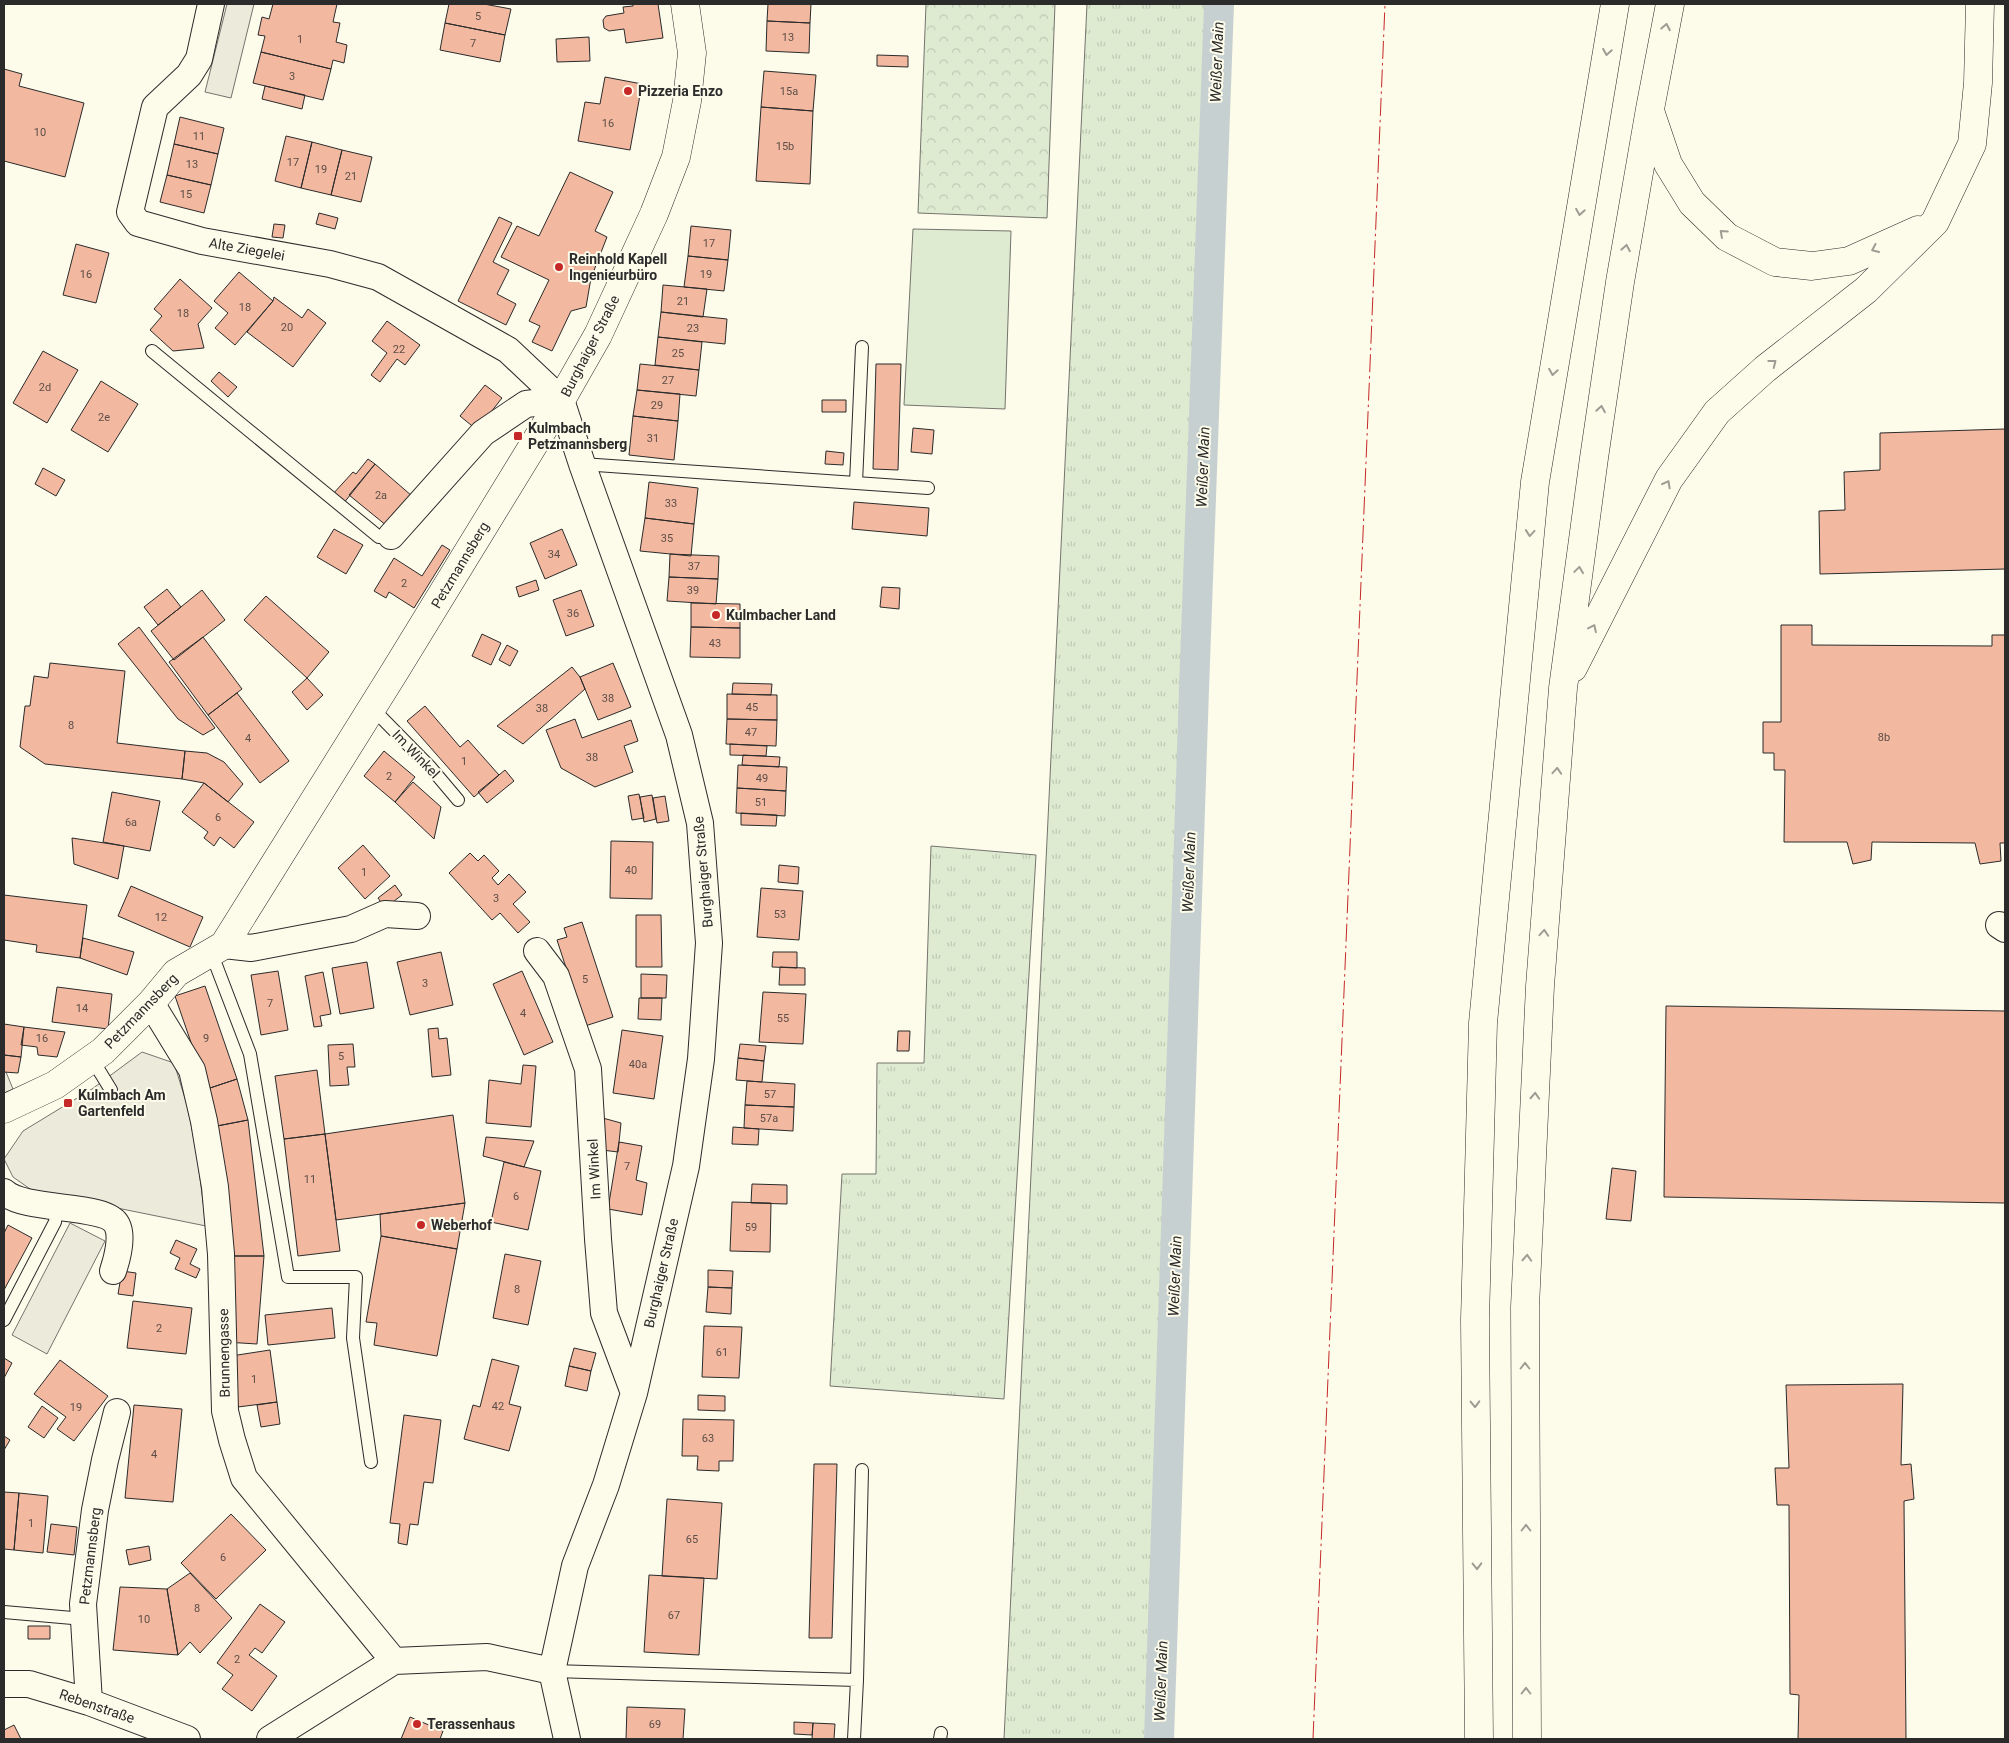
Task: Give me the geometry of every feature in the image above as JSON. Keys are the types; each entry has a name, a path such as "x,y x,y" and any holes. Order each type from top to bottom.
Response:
{"main road":[{"name":"Burghaiger Straße","path":"561,400 598,335 654,214 676,156 687,101 692,52 685,4"},
{"path":"1479,1739 1475,1320 1483,1023 1535,482 1614,4"},
{"path":"1527,1739 1525,1307 1540,986 1563,688 1595,448 1620,282 1670,4"},
{"path":"1563,688 1668,479 1717,412 1765,369 1866,290 1935,222 1972,144 1978,82 1980,4"},
{"path":"1650,109 1668,164 1692,203 1727,237 1775,262 1812,266 1849,261 1935,222"},
{"name":"Petzmannsberg","path":"4,1109 55,1085 103,1051 151,1003 176,972 218,949 372,708 561,400"}],"street":[{"name":"Alte Ziegelei","path":"211,4 199,59 189,75 155,107 130,212 138,223 202,241 330,264 378,277 508,350 561,400"},
{"name":"Burghaiger Straße","path":"561,400 679,735 700,823 709,943 701,1059 686,1166 634,1393 606,1485 575,1566 552,1671 567,1739"},
{"path":"391,536 483,433 526,404 561,400"},
{"path":"218,949 251,948 351,929 385,914 417,916"},
{"name":"Im Winkel","path":"537,952 556,976 588,1069 604,1313 634,1393"},
{"name":"Brunnengasse","path":"151,1003 192,1070 204,1121 215,1187 222,1254 225,1410 244,1478 394,1662"},
{"path":"4,1192 9,1197 57,1207 81,1209 111,1218 118,1226 119,1252 113,1271"},
{"name":"Petzmannsberg","path":"89,1702 83,1604 104,1460 117,1412"},
{"path":"270,1739 394,1662 487,1657 552,1671"},
{"name":"Rebenstraße","path":"4,1684 29,1684 89,1702 187,1739"}],"lane":[{"path":"856,483 862,347"},
{"path":"152,351 379,537 391,536"},
{"path":"582,464 928,488"},
{"name":"Im Winkel","path":"372,708 431,768 458,800"},
{"path":"218,949 250,1054 288,1277 356,1277 353,1338 371,1462"},
{"path":"92,1059 111,1090"},
{"path":"4,1320 55,1222 57,1207"},
{"path":"854,1739 862,1470"},
{"path":"4,1612 84,1619"},
{"path":"552,1671 857,1680"}],"green space":[{"path":"926,4 1055,4 1047,218 918,213"},
{"path":"1087,4 1211,4 1157,1739 1004,1739"},
{"path":"913,229 1011,231 1005,409 904,405"},
{"path":"931,846 1036,855 1004,1399 830,1386 842,1174 876,1174 877,1063 924,1063"}],"shaded area":[{"path":"227,4 254,4 231,98 205,92"},
{"path":"142,1052 174,1063 188,1108 198,1162 206,1226 33,1191 13,1177 4,1159 23,1131 92,1089"},
{"path":"4,1072 6,1072 13,1089 4,1093"},
{"path":"70,1223 105,1241 47,1354 12,1335"}],"building":[{"path":"273,4 337,4 333,22 340,23 336,42 347,45 344,63 333,60 331,69 261,52 265,36 258,35 262,17 269,19"},
{"path":"449,4 484,4 511,9 505,35 445,23"},
{"path":"633,4 658,4 663,38 626,43 624,29 609,31 604,28 603,20 606,16 624,13 623,7 633,6"},
{"path":"768,4 811,4 810,23 767,21"},
{"path":"767,21 810,23 809,53 766,51"},
{"path":"445,23 505,35 500,62 440,50"},
{"path":"589,37 590,61 557,62 556,39"},
{"path":"261,52 331,69 323,100 253,83"},
{"path":"877,55 908,56 908,67 877,66"},
{"path":"4,69 22,74 19,86 84,103 65,177 4,161"},
{"path":"764,71 816,75 813,111 761,107"},
{"path":"605,77 642,84 630,150 578,141 585,102 600,104"},
{"path":"265,86 305,95 302,109 262,99"},
{"path":"761,107 813,111 810,184 756,181"},
{"path":"180,117 224,128 218,154 174,144"},
{"path":"286,136 312,142 301,188 275,181"},
{"path":"312,142 342,150 331,195 301,188"},
{"path":"174,144 218,154 211,185 167,175"},
{"path":"342,150 372,157 361,202 331,195"},
{"name":"Reinhold Kapell Ingenieurbüro","path":"570,172 613,192 595,231 607,237 591,278 586,307 571,311 552,351 532,342 540,326 529,321 549,280 501,257 517,226 539,236"},
{"path":"167,175 211,185 204,213 160,202"},
{"path":"319,213 338,218 335,229 316,224"},
{"path":"499,217 512,223 493,262 509,270 497,294 516,304 506,325 458,301"},
{"path":"274,224 285,225 283,238 272,237"},
{"path":"691,226 731,230 728,260 688,256"},
{"path":"76,244 109,253 96,303 63,295"},
{"path":"688,256 728,260 724,291 684,287"},
{"path":"239,272 273,301 235,345 215,328 228,313 214,301"},
{"path":"180,279 212,308 198,324 204,348 173,351 150,330 162,316 154,309"},
{"path":"663,285 707,289 703,317 661,312"},
{"path":"274,297 302,318 308,309 326,323 293,367 247,332 273,301"},
{"path":"661,312 727,319 725,344 658,337"},
{"path":"387,321 420,345 405,365 397,359 380,382 371,375 387,353 372,341"},
{"path":"658,337 702,342 699,370 655,365"},
{"path":"43,351 78,370 47,423 13,403"},
{"path":"640,364 699,370 696,396 637,390"},
{"path":"876,364 901,364 898,470 873,469"},
{"path":"219,372 237,387 228,397 211,381"},
{"path":"101,381 138,404 108,452 71,430"},
{"path":"485,385 502,398 477,430 460,416"},
{"path":"637,390 680,394 678,421 633,416"},
{"path":"822,400 846,400 846,412 822,412"},
{"path":"633,416 678,421 674,460 629,455"},
{"path":"913,428 934,430 932,454 911,452"},
{"path":"2005,429 2005,569 1820,574 1819,511 1845,510 1844,472 1880,470 1880,433"},
{"path":"826,451 844,453 843,465 825,464"},
{"path":"368,459 375,464 343,504 332,495 353,472 356,474"},
{"path":"375,464 412,496 387,526 349,495"},
{"path":"43,468 65,480 56,496 35,484"},
{"path":"649,482 698,488 694,524 645,518"},
{"path":"854,502 929,508 927,536 852,529"},
{"path":"645,518 694,524 691,556 640,551"},
{"path":"334,529 363,545 346,574 317,557"},
{"path":"562,529 577,565 545,579 530,543"},
{"path":"442,545 450,550 414,608 389,592 386,598 374,591 394,558 422,576"},
{"path":"670,554 719,556 718,579 669,577"},
{"path":"669,577 718,579 716,604 667,601"},
{"path":"536,580 539,590 519,597 516,587"},
{"path":"882,587 900,588 899,609 880,607"},
{"path":"167,589 181,607 158,625 144,607"},
{"path":"202,590 225,620 174,660 151,631"},
{"path":"581,590 594,626 566,636 553,600"},
{"path":"266,596 329,652 307,678 244,620"},
{"name":"Kulmbacher Land","path":"691,603 740,604 740,628 691,627"},
{"path":"1781,625 1812,625 1812,645 1992,646 1992,635 2005,635 2005,843 2000,843 2001,861 1980,864 1975,843 1872,842 1871,860 1853,864 1847,842 1784,842 1785,770 1774,770 1774,753 1763,753 1763,722 1781,722"},
{"path":"139,627 215,728 203,735 178,719 118,644"},
{"path":"691,627 740,628 740,658 690,657"},
{"path":"482,634 501,643 491,665 472,656"},
{"path":"203,637 242,689 208,715 169,662"},
{"path":"507,645 518,651 510,666 499,660"},
{"path":"50,663 125,671 117,743 185,751 182,779 45,764 20,747 25,706 30,706 34,676 48,678"},
{"path":"613,663 631,707 598,720 580,677"},
{"path":"572,667 580,677 585,689 523,744 497,726"},
{"path":"307,678 323,695 307,710 292,692"},
{"path":"733,683 772,684 771,695 732,694"},
{"path":"237,693 289,761 260,783 208,715"},
{"path":"727,694 777,695 777,720 727,719"},
{"path":"425,706 460,747 468,740 499,775 474,797 407,721"},
{"path":"575,719 582,738 631,720 638,741 624,746 633,772 595,787 561,768 546,730"},
{"path":"727,719 777,720 776,746 726,744"},
{"path":"730,744 767,746 766,756 730,755"},
{"path":"185,751 207,753 224,762 243,784 228,802 204,783 182,779"},
{"path":"384,751 415,777 395,802 364,776"},
{"path":"743,755 780,757 779,767 742,765"},
{"path":"738,765 787,767 786,791 737,788"},
{"path":"505,770 514,781 487,803 478,792"},
{"path":"413,782 441,807 434,839 395,802"},
{"path":"204,783 254,822 234,848 220,837 214,846 204,838 208,832 182,812"},
{"path":"737,788 786,791 785,816 736,813"},
{"path":"112,792 160,801 150,851 103,842"},
{"path":"639,794 644,818 632,820 628,796"},
{"path":"652,795 656,819 644,822 640,797"},
{"path":"665,796 669,821 657,823 653,798"},
{"path":"741,813 777,815 776,826 741,825"},
{"path":"72,838 124,846 118,879 74,864"},
{"path":"611,841 653,842 652,899 610,898"},
{"path":"363,845 390,876 365,899 338,868"},
{"path":"470,853 478,861 484,855 499,871 492,878 498,885 509,874 526,892 513,904 530,922 518,933 500,913 492,920 449,873"},
{"path":"779,865 799,867 798,884 778,882"},
{"path":"395,885 402,895 385,908 378,898"},
{"path":"131,886 203,917 190,947 118,916"},
{"path":"761,888 803,891 799,940 757,937"},
{"path":"4,895 87,905 80,958 36,952 37,945 4,940"},
{"path":"636,915 661,915 662,967 636,967"},
{"path":"582,922 613,1017 585,1026 557,940 567,937 564,928"},
{"path":"83,938 134,952 127,975 80,958"},
{"path":"441,952 453,1005 410,1015 397,962"},
{"path":"773,952 797,952 797,968 772,967"},
{"path":"367,962 374,1008 340,1014 332,968"},
{"path":"780,967 805,968 805,985 779,985"},
{"path":"278,971 288,1030 261,1035 251,975"},
{"path":"522,971 553,1042 524,1055 493,984"},
{"path":"323,972 331,1014 320,1016 322,1026 314,1027 305,976"},
{"path":"641,974 667,975 666,998 641,998"},
{"path":"205,986 237,1079 207,1089 175,996"},
{"path":"57,987 112,994 108,1029 52,1022"},
{"path":"763,992 806,994 803,1044 759,1042"},
{"path":"639,998 662,998 661,1020 638,1019"},
{"path":"1666,1006 2005,1011 2005,1203 1664,1197"},
{"path":"4,1024 24,1027 21,1057 4,1055"},
{"path":"24,1027 65,1032 57,1057 38,1055 37,1047 21,1045"},
{"path":"438,1028 439,1039 447,1038 451,1075 432,1077 428,1029"},
{"path":"622,1030 663,1036 654,1099 613,1093"},
{"path":"898,1031 910,1031 909,1051 897,1051"},
{"path":"353,1044 355,1067 347,1067 349,1085 330,1086 328,1045"},
{"path":"740,1044 766,1046 764,1061 738,1058"},
{"path":"4,1055 21,1057 18,1073 4,1072"},
{"path":"738,1058 764,1061 762,1082 736,1080"},
{"path":"523,1065 536,1066 531,1127 486,1123 489,1080 521,1084"},
{"path":"317,1070 325,1134 284,1139 275,1076"},
{"path":"237,1079 248,1120 217,1126 207,1089"},
{"path":"747,1081 795,1084 794,1107 745,1105"},
{"path":"745,1105 794,1107 793,1131 744,1128"},
{"path":"453,1115 465,1203 336,1220 325,1134"},
{"path":"599,1117 621,1123 618,1152 602,1150"},
{"path":"248,1120 264,1256 232,1256 217,1126"},
{"path":"733,1127 759,1129 758,1145 732,1144"},
{"path":"325,1134 340,1251 298,1256 284,1139"},
{"path":"486,1137 534,1141 524,1167 483,1156"},
{"path":"619,1142 642,1146 636,1180 647,1183 642,1215 608,1209"},
{"path":"504,1162 541,1171 528,1230 491,1222"},
{"path":"1612,1168 1636,1171 1631,1221 1606,1219"},
{"path":"752,1184 787,1185 787,1204 751,1203"},
{"path":"732,1202 771,1203 770,1252 730,1251"},
{"name":"Weberhof","path":"465,1203 457,1249 381,1236 380,1214"},
{"path":"8,1225 32,1238 4,1290 4,1233"},
{"path":"381,1236 457,1249 437,1356 374,1345 377,1323 366,1322"},
{"path":"176,1240 197,1249 190,1264 200,1269 196,1278 175,1269 180,1258 170,1253"},
{"path":"505,1254 541,1261 528,1325 493,1318"},
{"path":"232,1256 264,1256 257,1344 225,1342"},
{"path":"708,1270 733,1271 732,1288 708,1287"},
{"path":"122,1271 136,1273 133,1296 118,1294"},
{"path":"708,1287 732,1288 731,1314 706,1312"},
{"path":"133,1301 192,1308 186,1354 127,1348"},
{"path":"332,1308 335,1338 268,1345 265,1315"},
{"path":"704,1326 742,1327 739,1378 702,1377"},
{"path":"574,1348 596,1353 591,1371 569,1366"},
{"path":"270,1350 277,1402 238,1407 231,1356"},
{"path":"4,1358 12,1363 4,1378"},
{"path":"492,1359 519,1366 509,1404 521,1407 509,1451 464,1439 473,1405 480,1407"},
{"path":"60,1360 108,1396 74,1441 57,1429 66,1417 34,1394"},
{"path":"569,1366 591,1371 587,1391 565,1386"},
{"path":"1903,1384 1901,1465 1911,1464 1914,1499 1904,1501 1906,1739 1798,1739 1799,1695 1790,1694 1789,1505 1777,1505 1775,1468 1789,1468 1786,1385"},
{"path":"698,1395 725,1396 725,1411 698,1410"},
{"path":"277,1402 280,1424 261,1427 257,1405"},
{"path":"134,1405 182,1409 173,1502 125,1498"},
{"path":"42,1406 58,1418 44,1438 28,1427"},
{"path":"404,1415 441,1420 433,1483 424,1482 418,1525 410,1524 407,1545 398,1543 400,1524 390,1523"},
{"path":"683,1419 734,1420 733,1461 719,1461 719,1471 697,1470 698,1456 682,1456"},
{"path":"4,1436 10,1440 4,1450"},
{"path":"814,1464 837,1464 832,1638 809,1638"},
{"path":"4,1492 19,1493 14,1550 4,1549"},
{"path":"19,1493 48,1496 43,1553 14,1550"},
{"path":"667,1499 722,1503 717,1579 662,1576"},
{"path":"231,1514 266,1550 216,1599 181,1563"},
{"path":"51,1524 77,1527 74,1555 47,1552"},
{"path":"149,1546 151,1560 129,1565 126,1550"},
{"path":"190,1573 232,1618 200,1653 190,1642 178,1655 167,1589"},
{"path":"649,1575 704,1578 699,1655 644,1652"},
{"path":"120,1587 167,1589 178,1655 113,1650"},
{"path":"260,1604 285,1622 262,1653 255,1648 249,1655 277,1676 252,1711 222,1689 233,1675 217,1663"},
{"path":"28,1626 50,1626 50,1639 28,1639"},
{"path":"627,1707 685,1709 683,1739 626,1739"},
{"name":"Terassenhaus","path":"410,1717 443,1731 440,1739 401,1739"},
{"path":"794,1722 813,1723 812,1735 794,1734"},
{"path":"813,1723 835,1724 834,1739 812,1739"},
{"path":"14,1725 21,1739 4,1739 4,1730"}],"waterway":[{"name":"Weißer Main","path":"1159,1739 1219,4"}],"power":[{"path":"1313,1739 1385,4"}],"place":[{"name":"Pizzeria Enzo","path":"628,91"},
{"name":"Reinhold Kapell Ingenieurbüro","path":"559,267"},
{"name":"Kulmbach Petzmannsberg","path":"518,436"},
{"name":"Kulmbacher Land","path":"716,615"},
{"name":"Kulmbach Am Gartenfeld","path":"68,1103"},
{"name":"Weberhof","path":"421,1225"},
{"name":"Terassenhaus","path":"417,1724"}]}
